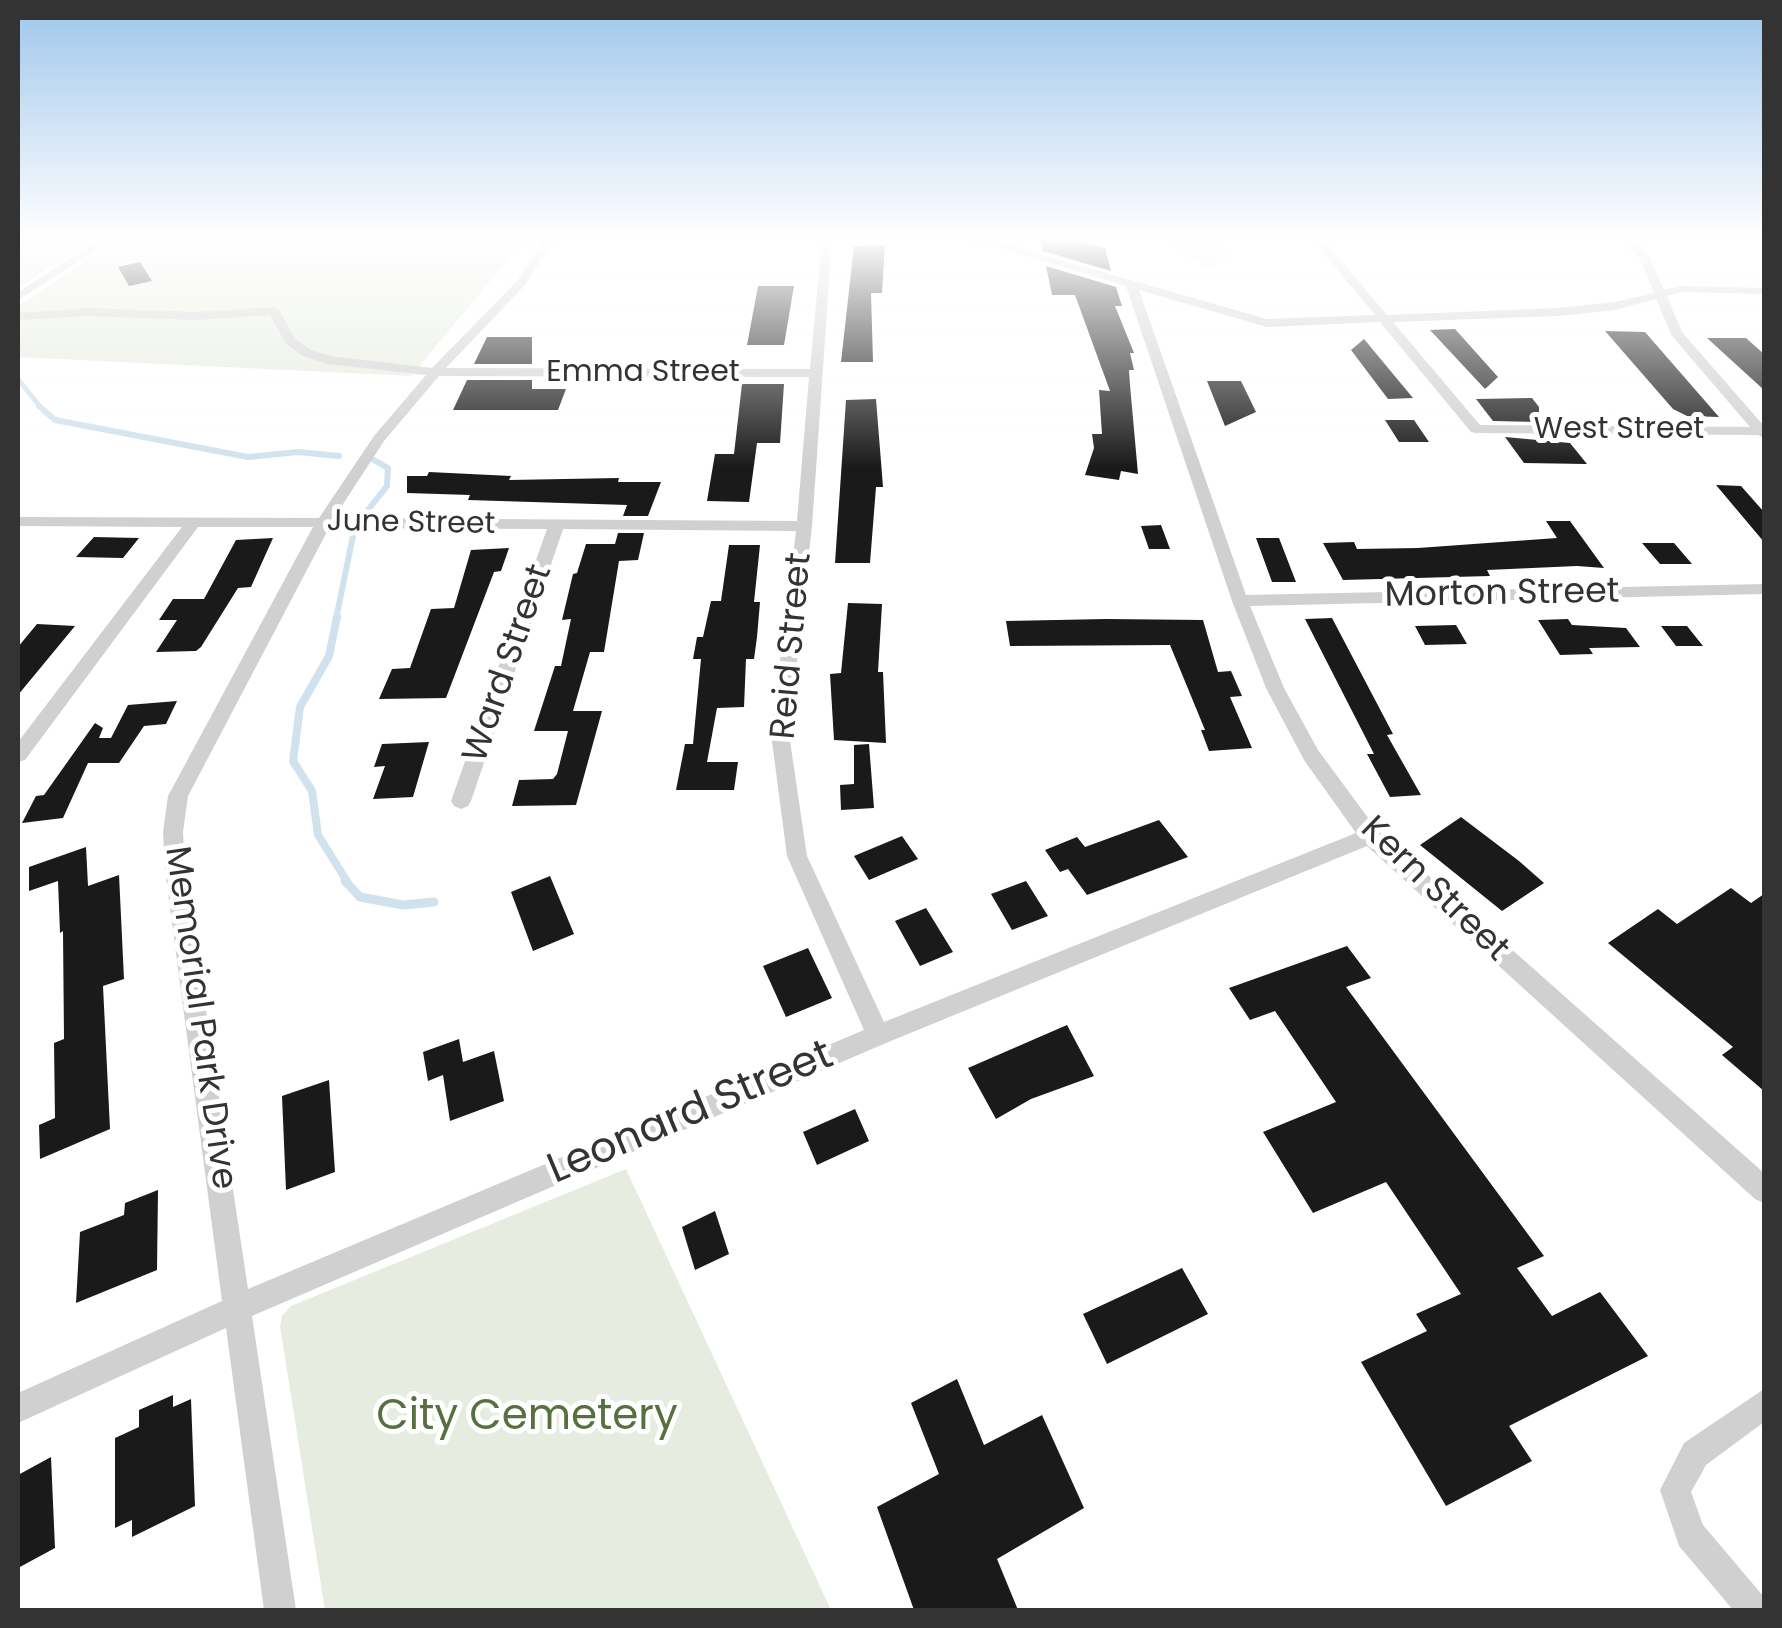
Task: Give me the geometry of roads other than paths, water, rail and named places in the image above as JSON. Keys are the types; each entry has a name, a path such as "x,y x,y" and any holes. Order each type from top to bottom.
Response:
{"street":[{"name":"Emma Street","path":"173,315 219,315"},
{"name":"Emma Street","path":"277,315 290,341 307,353 328,360 436,372 815,374"},
{"name":"Memorial Park Drive","path":"280,1610 172,832 178,796 203,742 324,522 379,440 490,315"},
{"name":"Reid Street","path":"820,315 804,526 780,734 786,801 797,856 878,1035"},
{"name":"Kern Street","path":"1142,315 1240,601 1274,688 1310,755 1370,836 1764,1190"},
{"path":"1241,315 1267,322 1477,315"},
{"path":"1384,315 1388,319"},
{"path":"1667,315 1676,334 1763,432"},
{"name":"West Street","path":"1388,319 1476,429 1763,432"},
{"name":"June Street","path":"18,521 804,526"},
{"path":"18,755 193,523"},
{"name":"Ward Street","path":"462,801 556,526"},
{"name":"Morton Street","path":"1240,601 1764,589"},
{"name":"Leonard Street","path":"18,1408 239,1306 878,1035 1370,836"},
{"path":"1754,1610 1690,1535 1676,1490 1695,1454 1764,1404"}],"waterway":[{"path":"18,379 41,408"},
{"path":"41,408 55,420 248,457 298,452 339,456"},
{"path":"364,515 387,486 388,468 374,460"},
{"path":"336,619 354,531"},
{"path":"337,617 329,656 300,707 293,761 312,791 318,835 348,883"},
{"path":"345,881 360,897 403,905 434,902"}],"park label":[{"name":"City Cemetery","path":"527,1418"}]}
